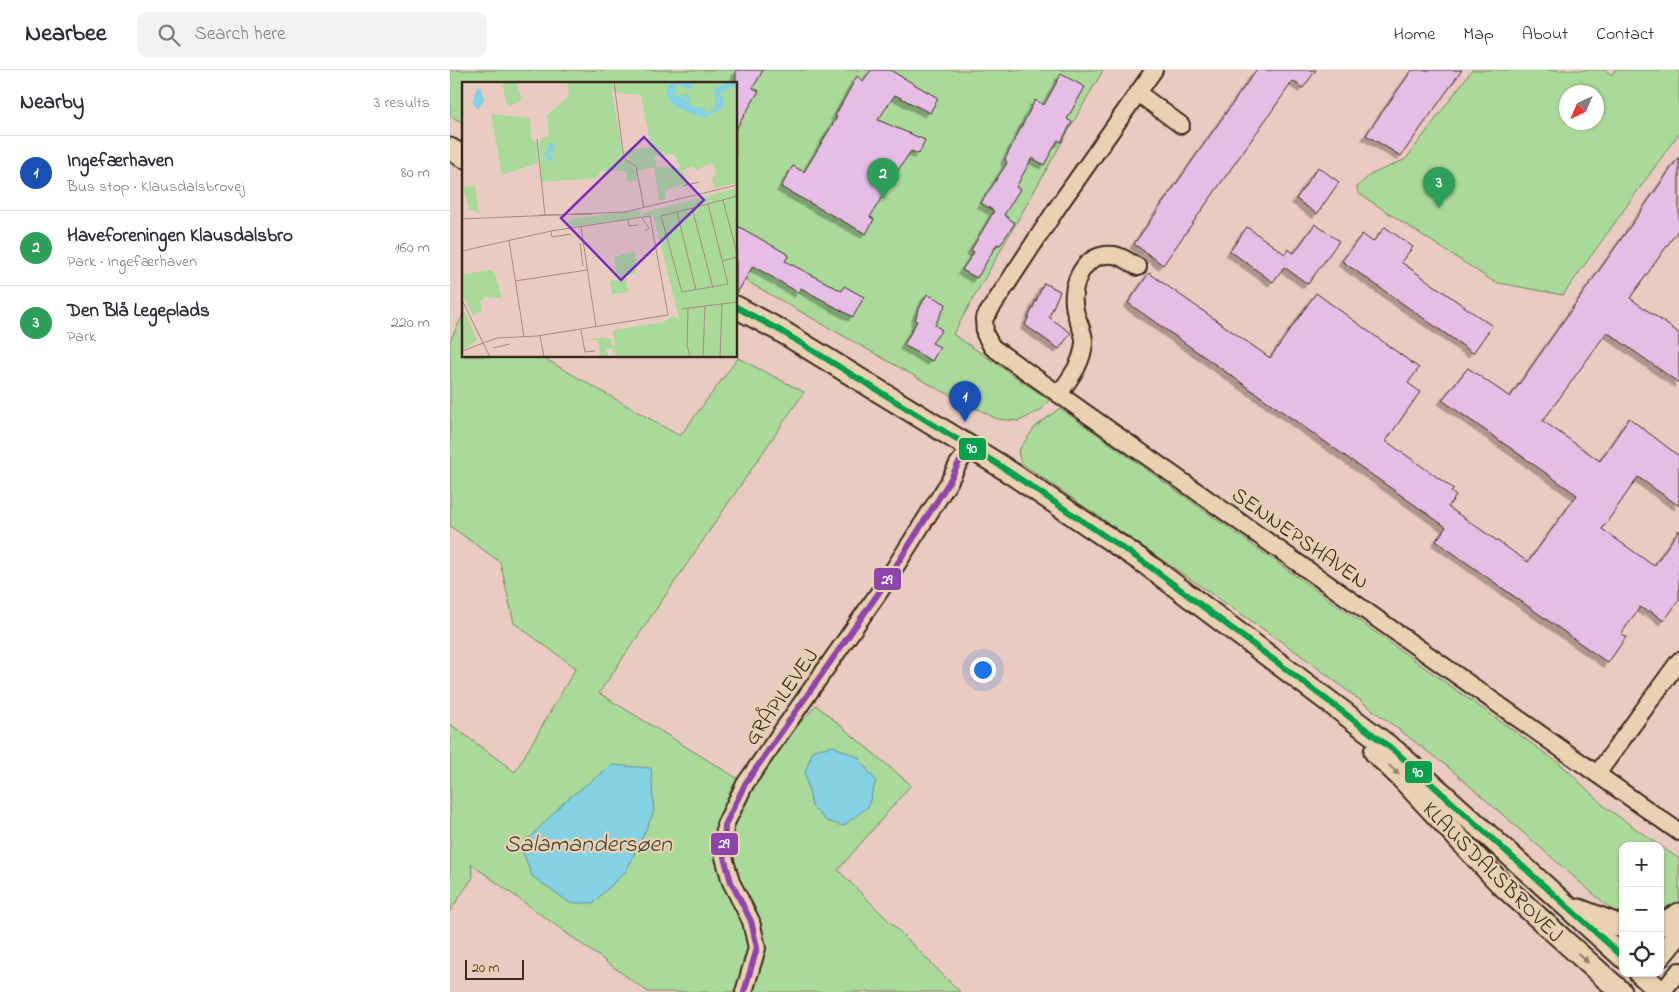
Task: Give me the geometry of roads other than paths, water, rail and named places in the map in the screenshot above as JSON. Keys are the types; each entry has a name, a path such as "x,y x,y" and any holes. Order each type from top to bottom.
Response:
{"street":[{"path":"1154,70 1138,93 1181,125"},
{"name":"SENNEPSHAVEN","path":"1138,93 1059,205 984,319 985,334 992,347 1009,361 1059,394 1679,832"},
{"path":"450,149 462,156"},
{"path":"1059,394 1081,363 1084,341 1074,309 1073,286 1084,266 1099,256 1115,255 1138,266"},
{"name":"KLAUSDALSBROVEJ","path":"738,308 781,331 971,447 1145,562 1396,752 1619,953"},
{"name":"GRÅPILEVEJ","path":"744,992 757,948 751,921 731,882 724,857 725,825 745,784 880,591 949,482 958,464 971,447"},
{"path":"1598,774 1679,661"},
{"name":"KLAUSDALSBROVEJ","path":"1281,666 1401,777 1501,884 1621,992"},
{"path":"1564,904 1619,925"},
{"path":"1664,923 1679,914"},
{"path":"1664,951 1679,933"},
{"path":"1645,977 1661,992 1679,971"},
{"path":"1627,992 1640,977"}],"water":[{"path":"833,746 858,757 876,781 868,807 843,826 826,821 812,806 805,773 813,750"},
{"name":"Salamandersøen","path":"612,765 651,768 654,812 627,870 593,903 570,903 532,876 521,847 565,801"}],"place":[{"name":"Haveforeningen Klausdalsbro","path":"883,199"},
{"name":"Den Blå Legeplads","path":"1439,208"},
{"name":"Ingefærhaven","path":"965,422"}]}
